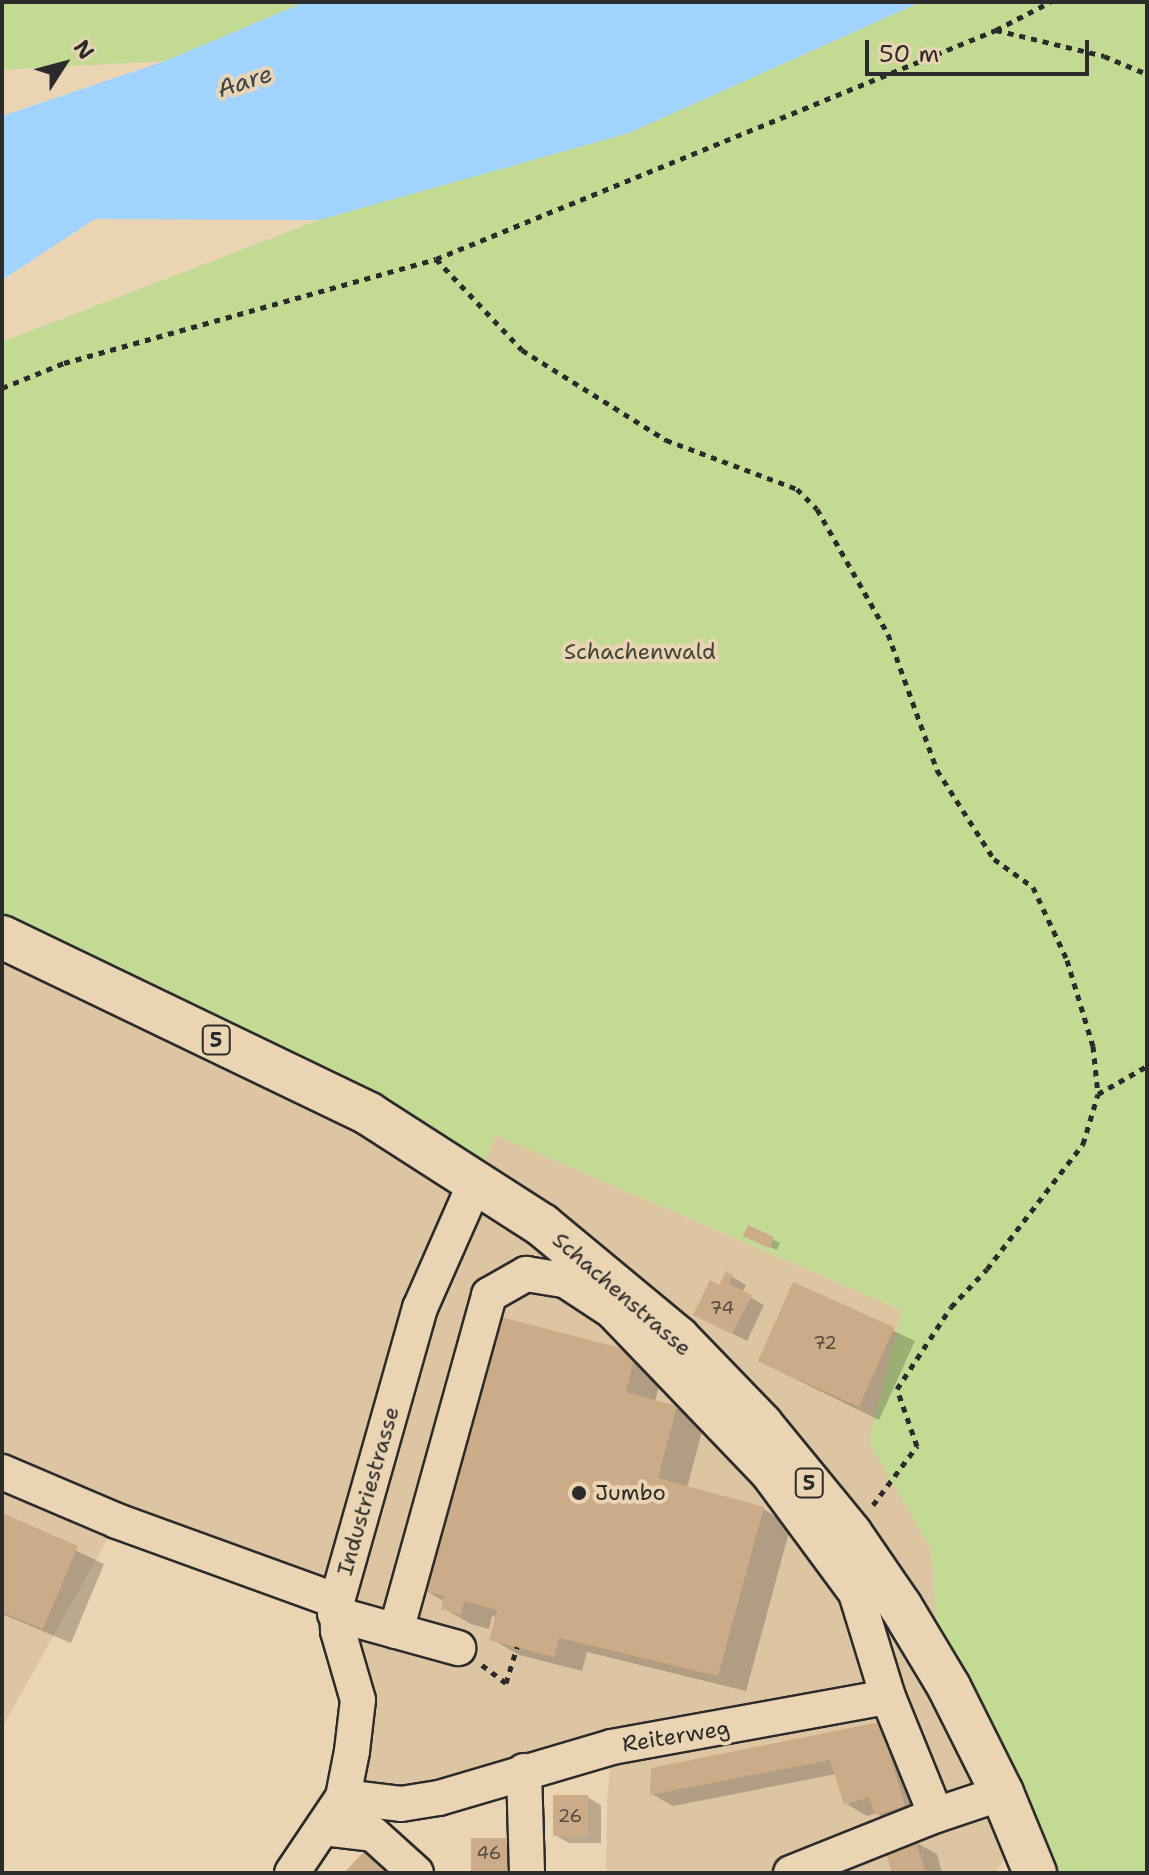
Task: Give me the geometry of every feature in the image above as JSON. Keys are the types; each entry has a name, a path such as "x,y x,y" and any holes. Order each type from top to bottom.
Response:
{"main road":[{"name":"Schachenstrasse","path":"2,937 369,1114 542,1225 678,1338 761,1424 851,1534 949,1687 1002,1793 1035,1873"}],"street":[{"name":"Industriestrasse","path":"2,1472 336,1608 420,1308 476,1181"},
{"path":"396,1631 489,1295 526,1274 565,1280 612,1311 769,1475 856,1593 888,1697 936,1815"},
{"path":"336,1608 396,1631 458,1648"},
{"path":"292,1873 343,1797 358,1700 336,1608"},
{"name":"Reiterweg","path":"343,1797 401,1804 439,1798 612,1747 888,1697"},
{"path":"524,1771 527,1873"},
{"path":"791,1873 936,1815 1002,1793"},
{"path":"323,1828 373,1834 416,1873"}],"path":[{"path":"2,388 64,363 436,259 996,30 1050,2"},
{"path":"996,30 1104,56 1147,74"},
{"path":"436,259 522,350 666,440 797,489 817,509 888,634 937,770 994,859 1033,887 1067,960 1093,1046 1098,1094 1083,1144 987,1269 951,1307 897,1389 917,1446 851,1534"},
{"path":"1098,1094 1147,1066"},
{"path":"458,1648 506,1683 517,1647"}],"shaded area":[{"path":"2,937 476,1180 496,1135 903,1311 869,1442 931,1549 938,1635 1035,1815 995,1873 606,1873 607,1801 612,1748 482,1782 343,1797 352,1751 335,1614 117,1522 2,1728"}],"green space":[{"path":"2,2 305,2 165,61 2,70"},
{"name":"Schachenwald","path":"921,2 1147,2 1147,1873 1058,1873 1035,1815 938,1635 931,1549 869,1442 902,1310 496,1135 476,1181 2,937 2,342 319,220 629,133"}],"water":[{"name":"Aare","path":"305,2 921,2 629,133 319,220 95,219 2,280 2,116 165,61"}],"building":[{"path":"748,1225 774,1237 769,1248 743,1236"},
{"path":"726,1271 733,1275 729,1284 752,1295 732,1334 693,1315 710,1280 719,1285"},
{"path":"793,1282 894,1327 859,1407 758,1361"},
{"name":"Jumbo","path":"494,1315 636,1352 626,1392 677,1406 658,1478 764,1507 718,1676 559,1638 554,1657 489,1640 497,1610 464,1601 461,1615 441,1609 444,1596 420,1590"},
{"path":"2,1513 78,1546 43,1629 2,1612"},
{"path":"880,1722 905,1806 875,1815 869,1797 844,1805 830,1760 650,1795 651,1768"},
{"path":"553,1795 588,1795 588,1836 553,1836"},
{"path":"471,1838 507,1838 507,1873 471,1873"},
{"path":"915,1840 926,1873 892,1873 885,1849"},
{"path":"373,1842 400,1873 344,1873"}],"place":[{"name":"Jumbo","path":"579,1493"}]}
